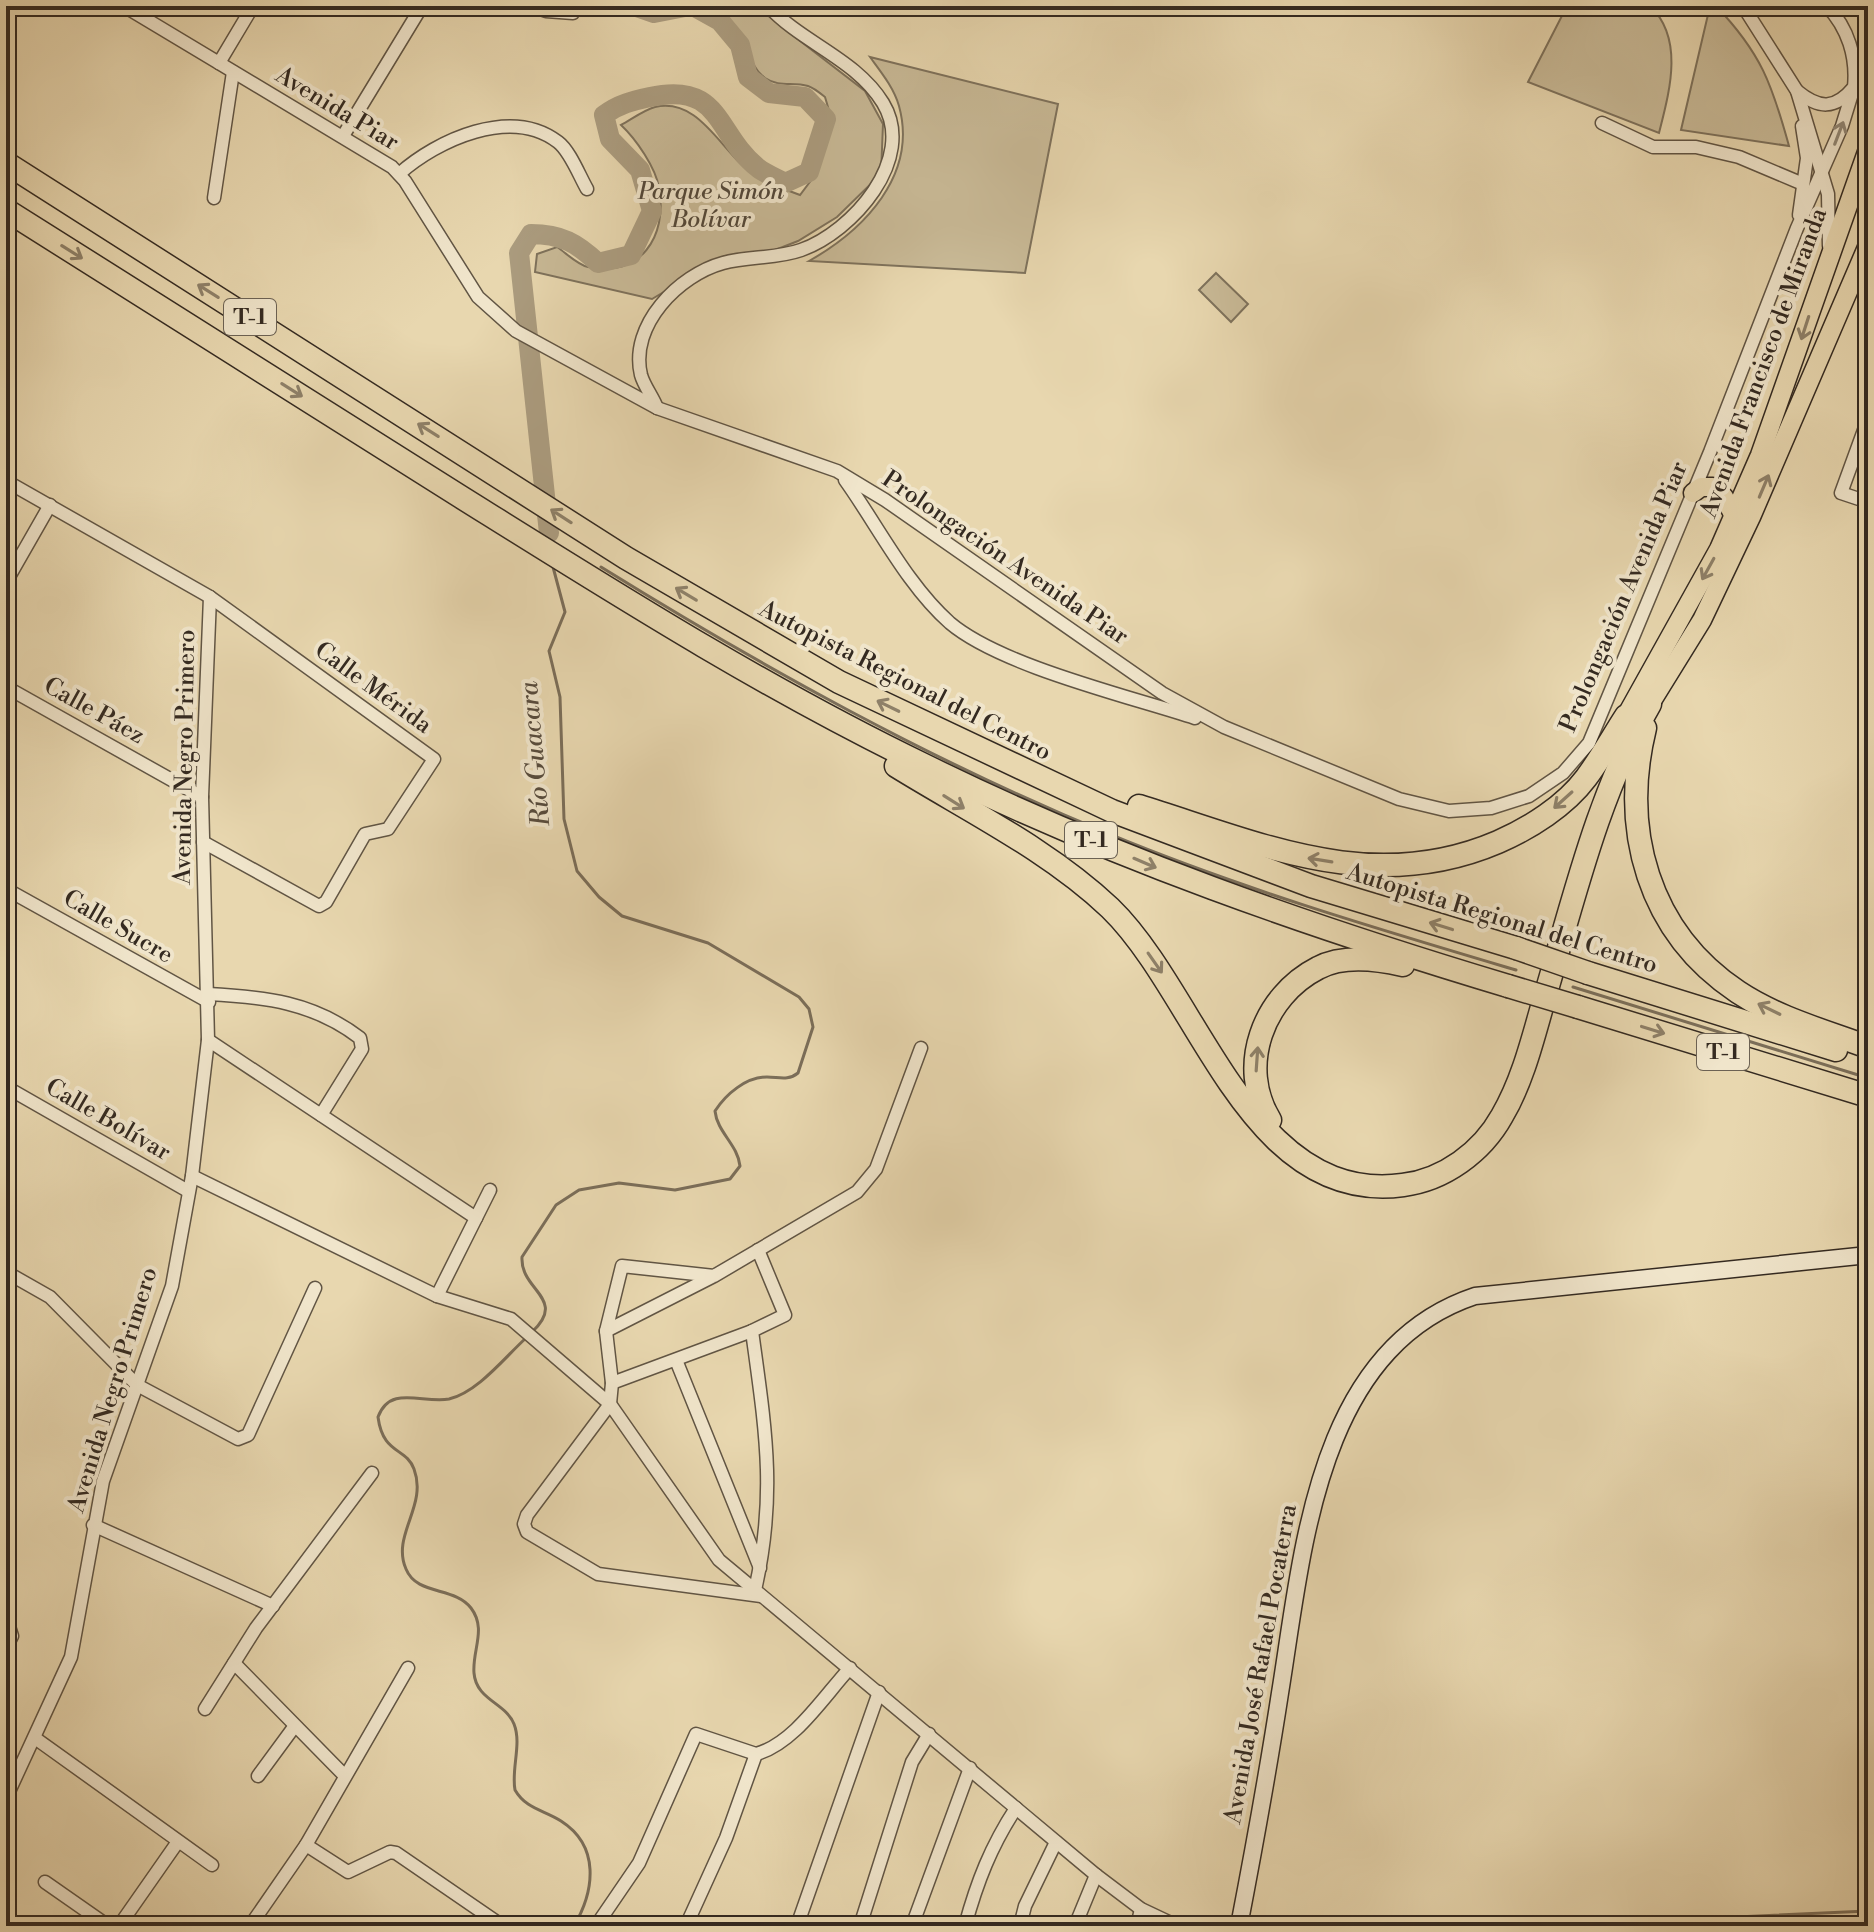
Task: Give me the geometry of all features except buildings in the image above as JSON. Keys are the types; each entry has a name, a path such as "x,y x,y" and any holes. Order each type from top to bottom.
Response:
{"highway":[{"name":"Autopista Regional del Centro","path":"6,163 626,558 759,638 940,732 1112,811 1311,886 1868,1060"},
{"name":"T-1","path":"6,210 610,591 698,644 926,767 1167,873 1281,915 1868,1096"},
{"path":"698,644 733,674 844,734 1074,878 1109,907 1138,938 1271,1137 1285,1151 1322,1174 1368,1187 1412,1184 1446,1171 1463,1161 1501,1120 1526,1060 1622,754 1650,704"},
{"path":"1650,704 1637,757 1633,801 1647,876 1676,934 1701,963 1740,994 1775,1012 1868,1047"},
{"path":"940,732 1091,791 1240,839 1305,857 1396,867 1462,855 1520,832 1559,804 1585,779 1626,716"},
{"path":"1507,986 1384,961 1346,960 1319,967 1294,984 1277,1003 1259,1035 1256,1075 1266,1114 1288,1145 1307,1159 1352,1177 1378,1181 1402,1178 1444,1161 1465,1145 1496,1105 1507,1080 1597,792 1626,716"}],"main road":[{"name":"Avenida Francisco de Miranda","path":"1626,716 1734,516 1760,455 1868,149"},
{"name":"Avenida Francisco de Miranda","path":"1650,704 1702,620 1745,530 1868,245"},
{"path":"1693,493 1701,487 1713,487 1724,497 1734,516"}],"street":[{"name":"Avenida Piar","path":"124,6 343,136 399,174 478,297 516,331 553,350"},
{"path":"219,63 253,6"},
{"path":"343,136 422,6"},
{"path":"532,6 546,11 573,13"},
{"path":"657,408 641,377 640,353 651,320 676,289 706,269 801,250 826,237 884,175 891,157 892,131 884,105 862,79 789,27 768,6"},
{"path":"1743,6 1797,91 1822,176 1830,210 1830,237 1822,278"},
{"path":"1752,6 1761,33"},
{"path":"1797,228 1822,176 1854,87 1850,46 1840,20 1827,6"},
{"path":"214,198 233,72"},
{"path":"1797,91 1823,106 1835,105 1854,87"},
{"path":"1797,91 1807,158 1797,228"},
{"path":"1602,123 1653,147 1696,147 1739,157 1803,184"},
{"path":"399,174 417,158 452,141 495,127 518,125 541,132 561,143 587,189"},
{"name":"Prolongación Avenida Piar","path":"553,350 657,408 837,471 912,579 950,622 988,648 1224,727 1399,799 1449,811 1491,808 1529,796 1563,773 1589,743 1693,493 1797,228"},
{"path":"616,383 632,383 641,377"},
{"path":"1868,419 1841,493 1868,502"},
{"name":"Prolongación Avenida Piar","path":"843,477 885,500 1162,693 1224,727"},
{"name":"Calle Mérida","path":"6,481 210,597 434,759 388,829 365,834 326,902 319,906 203,842"},
{"path":"6,582 50,505"},
{"name":"Avenida Negro Primero","path":"6,1798 71,1657 103,1481 172,1286 192,1176 208,1040 202,797 210,597"},
{"name":"Calle Páez","path":"6,687 202,797"},
{"name":"Calle Sucre","path":"6,889 209,998"},
{"path":"209,998 295,1003 316,1011 360,1038 362,1049 321,1115"},
{"path":"208,1040 476,1218"},
{"path":"606,1331 714,1276 857,1192 876,1169 921,1048"},
{"name":"Calle Bolívar","path":"6,1087 188,1191"},
{"path":"192,1176 437,1296 511,1319 610,1404 707,1545 759,1593 1096,1875 1141,1909 1177,1926"},
{"path":"437,1296 490,1190"},
{"path":"612,1383 752,1331 785,1315 758,1250"},
{"name":"Avenida José Rafael Pocaterra","path":"1239,1926 1315,1492 1366,1377 1386,1351 1418,1322 1444,1306 1475,1296 1868,1255"},
{"path":"714,1276 622,1266 606,1331 612,1383 610,1404 527,1515 524,1524 527,1532 598,1574 759,1593"},
{"path":"6,1272 50,1297 137,1385 238,1439 244,1439 315,1288"},
{"path":"752,1331 770,1462 770,1500 759,1593"},
{"path":"676,1360 760,1569"},
{"path":"205,1709 273,1606 372,1473"},
{"path":"93,1525 273,1606"},
{"path":"6,1617 12,1636 6,1648"},
{"path":"234,1663 344,1775"},
{"path":"250,1926 306,1845 408,1668"},
{"path":"686,1926 726,1838 756,1754 796,1728 850,1668"},
{"path":"797,1926 879,1692"},
{"path":"258,1776 294,1727"},
{"path":"596,1926 639,1863 696,1734 756,1754"},
{"path":"860,1926 912,1762 929,1734"},
{"path":"35,1738 177,1843 212,1865"},
{"path":"912,1926 970,1768"},
{"path":"965,1926 979,1875 996,1839 1016,1808"},
{"path":"1020,1926 1025,1906 1056,1842"},
{"path":"119,1926 177,1843"},
{"path":"306,1845 348,1872 390,1852 396,1853 498,1923"},
{"path":"1075,1926 1096,1875"},
{"path":"45,1882 108,1926"},
{"path":"1137,1926 1141,1909"}],"green space":[{"name":"Parque Simón Bolívar","path":"706,6 762,6 795,37 865,91 883,124 881,174 837,217 798,241 770,252 721,258 652,299 535,272 537,254 557,247 584,266 606,269 636,260 646,250 659,223 659,188 644,154 621,125 651,108 669,106 693,115 747,169 776,186 800,195 812,179 833,124 825,97 808,86 776,83 765,78 757,70 732,23"},
{"path":"1567,6 1650,6 1661,19 1668,34 1671,67 1659,133 1528,82"},
{"path":"1710,6 1716,6 1731,23 1763,70 1789,146 1681,130"},
{"name":"Parque Simón Bolívar","path":"870,57 1058,104 1025,273 809,261 867,217 882,198 901,155 903,131 897,99"},
{"path":"1216,273 1248,304 1231,322 1199,290"}],"waterway":[{"name":"Río Guacara","path":"634,6 654,13 690,6"},
{"name":"Río Guacara","path":"549,533 519,253 531,234 568,241 598,263 631,255 652,211 640,170 610,139 604,115 626,103 650,97 674,94 691,97 704,103 715,114 744,155 758,168 785,183 809,172 826,119 805,97 769,93 748,77 740,45 720,21 693,6"},
{"name":"Río Guacara","path":"549,533 550,543"},
{"name":"Río Guacara","path":"532,1332 542,1320 544,1302 523,1269 522,1257 556,1205 579,1190 619,1183 675,1190 730,1179 740,1166 736,1152 719,1126 715,1111 744,1083 767,1077 787,1078 798,1073 813,1027 809,1009 799,997 708,943 622,916 599,897 577,871 564,819 560,697 549,651 565,612 553,567"},
{"path":"601,567 787,677 913,744 1043,806 1159,854 1260,890 1516,970"},
{"path":"1573,987 1868,1078"},
{"name":"Río Guacara","path":"526,1338 481,1382 460,1395 439,1400 399,1398 383,1407 378,1417 385,1438 410,1462 417,1483 417,1495 403,1544 406,1569 418,1583 455,1596 471,1608 478,1624 474,1664 476,1682 485,1695 510,1717 516,1732 515,1790 530,1805 574,1831 588,1856 589,1884 574,1926"},
{"path":"1540,1926 1868,1911"}]}
